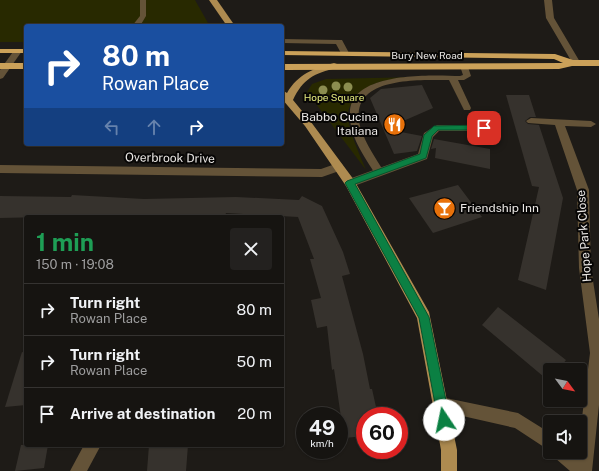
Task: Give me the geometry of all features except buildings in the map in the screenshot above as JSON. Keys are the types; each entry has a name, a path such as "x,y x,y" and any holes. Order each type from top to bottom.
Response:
{"highway":[{"path":"0,52 22,51"},
{"name":"Bury New Road","path":"284,53 555,57 574,62 599,63"},
{"name":"Bury New Road","path":"284,67 559,66 574,62"},
{"path":"4,66 24,66"}],"main road":[{"path":"213,0 228,24"},
{"path":"334,66 318,70 302,80 285,96 350,183 424,317 449,450 449,471"}],"street":[{"path":"548,0 550,18 574,62"},
{"path":"0,76 4,66 22,51"},
{"path":"531,121 591,124"},
{"name":"Hope Park Close","path":"559,123 583,190 585,268 596,353 584,471"},
{"path":"350,183 423,156 428,135 437,128 484,128"},
{"name":"Overbrook Drive","path":"0,169 322,173 338,167"},
{"path":"441,406 518,421 543,438"},
{"path":"78,471 92,447"},
{"path":"569,459 584,471"}],"lane":[{"path":"137,24 143,16 143,0"},
{"path":"284,41 339,42 345,53"},
{"path":"379,172 363,147 355,124 354,112 358,100 370,87 386,83 412,79 460,78 467,76 464,66"},
{"path":"452,78 467,108"}],"green space":[{"path":"0,0 195,0 208,23 24,24 24,42 0,42"},
{"name":"Hope Square","path":"420,77 392,79 375,84 359,93 352,103 348,113 349,125 366,170 307,92 312,84 326,79"}],"place":[{"name":"Babbo Cucina Italiana","path":"394,124"},
{"name":"Friendship Inn","path":"445,208"}],"route":[{"path":"444,420 424,317 350,183 423,156 428,135 437,128 484,128"}]}
